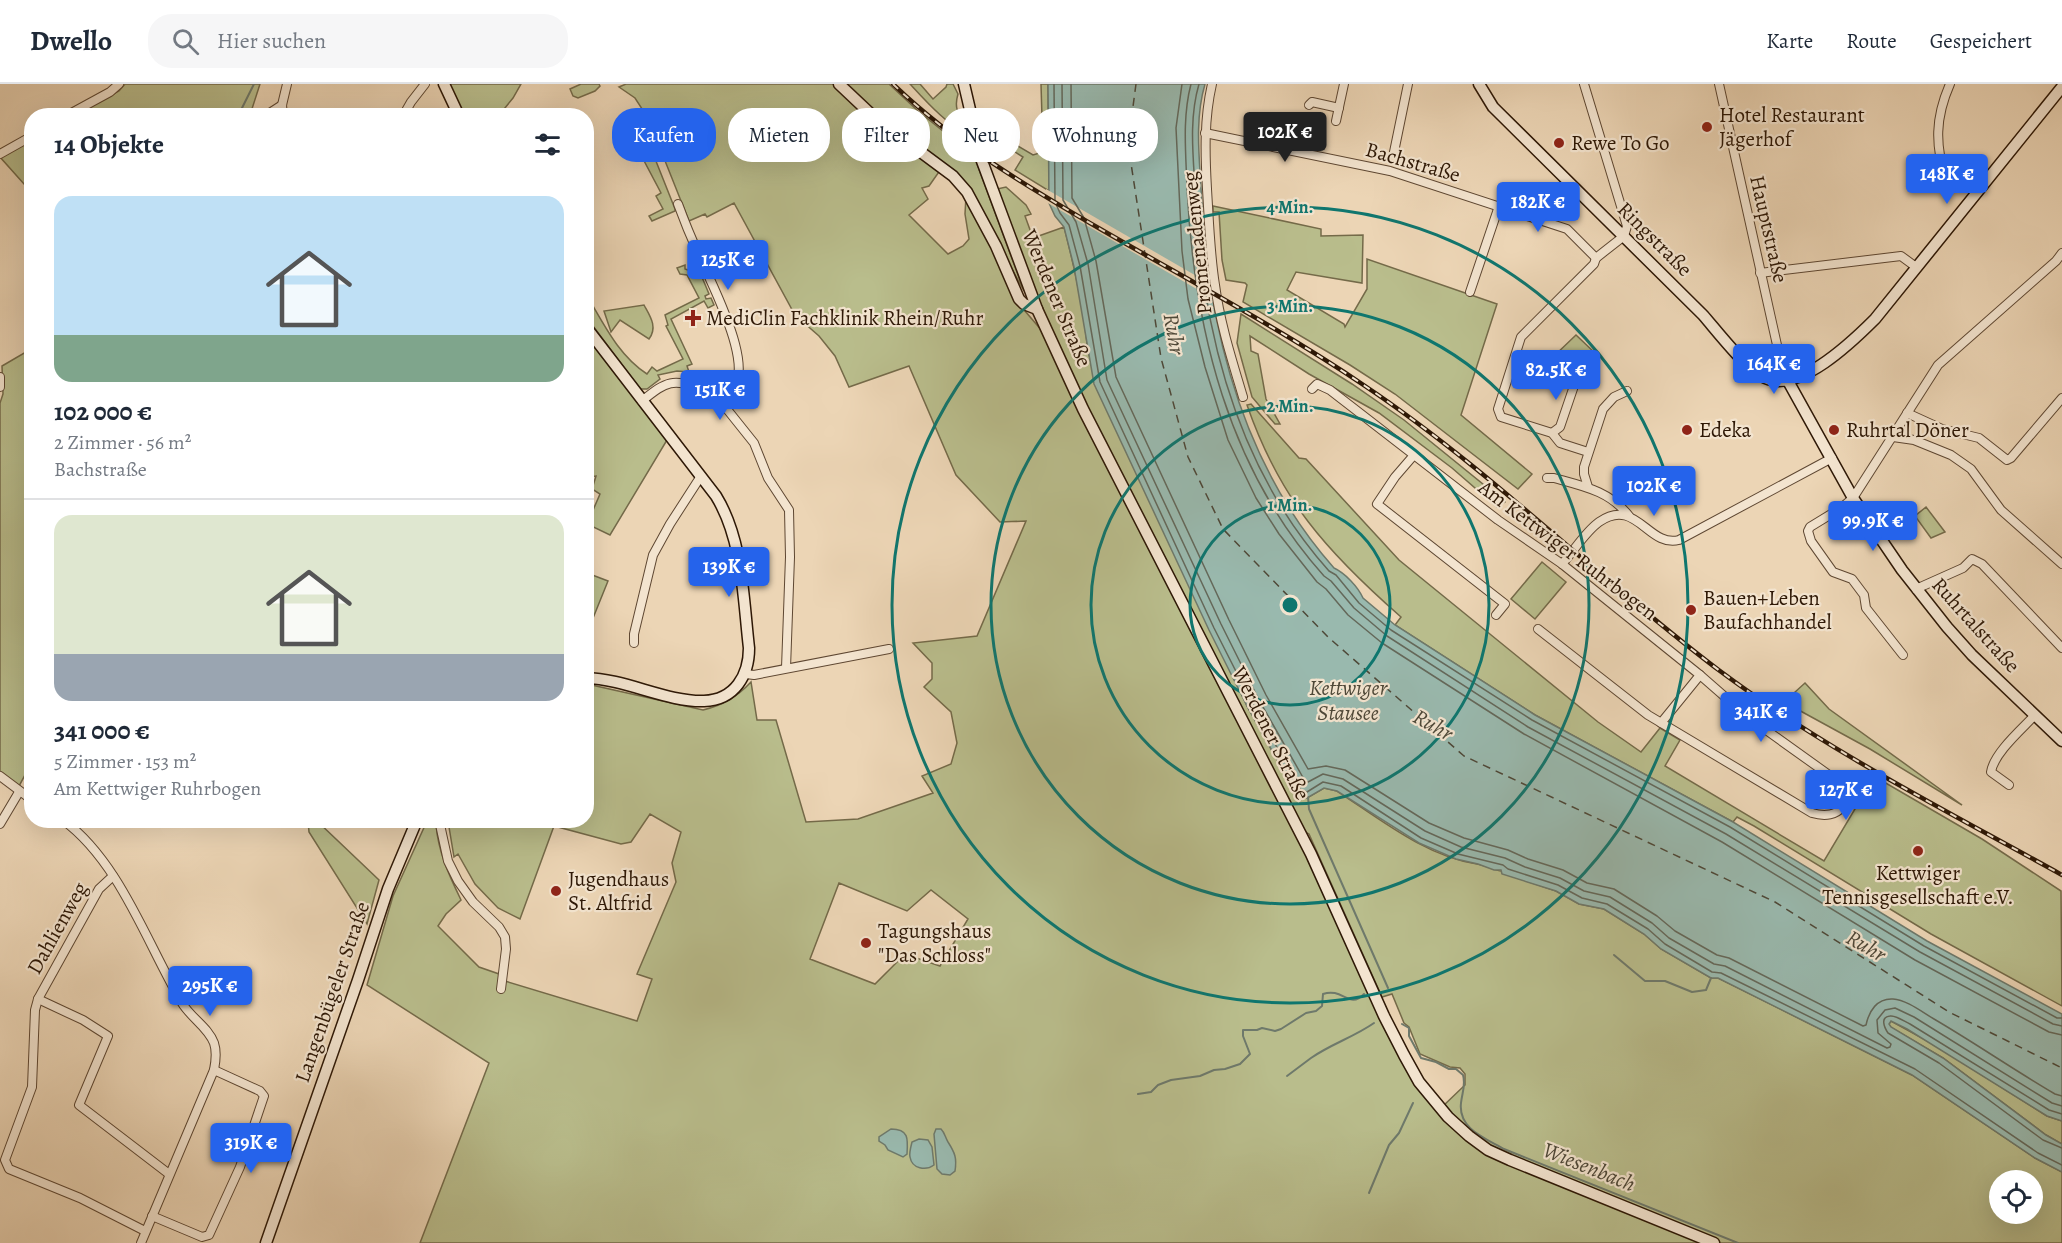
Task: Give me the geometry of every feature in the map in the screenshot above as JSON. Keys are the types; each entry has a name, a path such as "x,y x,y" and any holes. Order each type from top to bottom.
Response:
{"main road":[{"path":"444,84 454,108"},
{"path":"839,84 875,118 964,186 996,246 1019,299 1024,304 1037,309"},
{"name":"Werdener Straße","path":"964,84 981,161 1037,309 1083,409 1311,854 1384,1016 1419,1082 1448,1117 1488,1150 1714,1243"},
{"name":"Ringstraße","path":"1479,84 1493,107 1759,374 1772,381 1788,381"},
{"path":"1788,381 1807,374 1853,341 1875,319 2062,87"},
{"path":"594,338 701,476 725,511 735,538 749,648 746,674 732,690 721,697 706,701 688,700 615,681 594,679"},
{"name":"Ruhrtalstraße","path":"1788,381 1853,498 1916,589 1972,655 2062,741"},
{"name":"Langenbügeler Straße","path":"266,1243 388,889 414,828"}],"street":[{"path":"81,108 110,92 119,84"},
{"path":"283,108 287,84"},
{"path":"409,108 424,84"},
{"name":"Promenadenweg","path":"1212,84 1205,133 1215,287 1243,397"},
{"path":"1336,121 1344,84"},
{"path":"1394,152 1408,84"},
{"path":"1584,84 1627,226 1624,236 1596,258 1594,264 1521,337 1497,410 1501,417 1552,434 1560,443 1588,452"},
{"name":"Hauptstraße","path":"1719,84 1760,273 1779,354 1788,381"},
{"path":"1947,180 1941,163 1938,120 1941,104 1950,84"},
{"path":"1309,105 1312,102 1339,108"},
{"path":"277,108 282,105"},
{"name":"Bachstraße","path":"1205,133 1390,171 1567,229 1596,258"},
{"path":"0,154 24,140"},
{"path":"642,401 664,385 673,382 720,392 731,388 737,380 739,365 735,343 678,204"},
{"path":"1470,292 1499,207"},
{"path":"1903,655 1866,608 1864,595 1852,579 1833,572 1808,535 1810,527 1853,498 1938,365 2056,261 2062,253"},
{"path":"1760,273 1902,256 1916,267"},
{"path":"0,377 0,387"},
{"path":"1552,434 1560,427 1576,380"},
{"name":"Am Kettwiger Ruhrbogen","path":"1312,389 1317,384 1330,390 1498,520 1562,564 1753,720 1836,780 1844,793 1842,805 1837,813 1824,816 1812,813 1661,723 1538,629"},
{"path":"1588,488 1584,474 1588,452 1603,409 1614,397 1627,391"},
{"path":"720,392 722,403 754,443 768,478 789,510 791,530 786,668"},
{"path":"1908,413 1942,429 1979,438 2007,460 2062,398"},
{"path":"1893,437 1914,440 1951,455 1971,469 2001,510 2062,564"},
{"path":"1414,455 1395,477 1377,504 1504,604 1496,615"},
{"path":"1562,564 1597,524 1612,516 1629,516 1638,520 1663,540 1671,542 1679,540 1832,458"},
{"path":"634,642 653,555 701,476"},
{"path":"1547,478 1554,478 1606,494 1629,516"},
{"path":"1916,589 1963,568 1972,559 1982,564 2062,648"},
{"path":"746,674 754,675 889,649"},
{"path":"1661,723 1700,675"},
{"path":"2009,785 1995,777 1991,772 1992,767 2006,746 2035,715"},
{"path":"0,776 24,795"},
{"path":"0,824 19,792"},
{"path":"72,828 86,841 113,876 183,1005 211,1037 216,1050 214,1070 141,1243"},
{"path":"441,828 448,861 458,881 473,902 499,927 505,937 506,949 501,989"},
{"name":"Dahlienweg","path":"113,876 99,889 39,999 35,1010 33,1087 5,1160 9,1169 80,1198 146,1231"},
{"path":"39,999 83,1020 108,1036 79,1105 169,1174"},
{"path":"152,1216 202,1237 209,1235 240,1167 264,1096 260,1091 214,1070"}],"green space":[{"path":"125,84 260,84 252,108 87,108 119,91"},
{"path":"449,84 521,84 505,108 461,108"},
{"path":"581,84 599,84 600,86 595,91 578,98 573,96 570,89"},
{"path":"626,84 835,84 865,108 842,108 842,162 930,162 930,160 941,169 929,186 922,188 928,199 909,215 948,254 963,246 969,239 965,214 966,196 1019,304 1043,332 1300,836 1420,1088 1442,1107 1465,1085 1465,1074 1460,1068 1450,1067 1420,1054 1392,994 1382,997 1309,834 1305,832 1087,410 1041,307 997,189 1006,187 1026,205 1031,214 1025,216 1033,238 1064,227 1079,290 1088,353 1247,706 1298,797 1307,798 1324,788 1337,791 1404,835 1439,853 1502,871 1502,873 1556,891 1579,904 1604,909 1644,934 1661,949 1711,978 1718,978 1912,1075 2035,1158 2062,1172 2062,1243 420,1243 489,1063 367,985 393,896 424,828 436,828 448,872 461,900 446,914 438,926 479,967 499,974 505,981 637,1021 652,979 637,974 676,882 672,863 681,832 650,814 631,842 621,844 561,828 594,828 594,686 703,710 729,700 751,682 757,720 776,720 806,822 858,819 933,793 922,776 951,764 957,743 951,712 924,687 932,679 932,663 913,643 977,636 1026,521 1000,522 956,475 909,366 849,387 835,356 819,336 795,315 734,203 707,217 705,214 689,221 666,162 716,162 716,108 642,108 635,98 619,87","holes":["839,883 907,911 931,890 968,919 940,966 905,954 875,984 810,959"]},
{"path":"844,84 889,84 915,108 869,108"},
{"path":"910,84 920,84 933,99 947,84 953,84 958,94 957,108 942,108 942,116"},
{"path":"1041,84 1048,84 1048,108 1042,108"},
{"path":"930,121 942,130 942,162 976,162 1024,291 966,185 930,156"},
{"path":"24,143 24,184 0,157"},
{"path":"1020,147 1032,154 1032,162 1049,162 1049,191 1015,170 1023,157 1020,155"},
{"path":"645,162 656,162 675,209 652,221 649,216 663,209 656,196 661,193"},
{"path":"1213,206 1321,229 1321,236 1363,235 1362,283 1296,272 1287,290 1344,324 1345,327 1367,289 1367,259 1497,304 1461,415 1532,474 1518,489 1395,394 1243,302 1247,285 1226,280 1222,260 1219,212 1213,212"},
{"path":"685,265 685,269 688,270 690,267 699,270 709,294 705,296 706,299 711,298 714,305 708,308 704,301 671,319 692,364 687,366 689,372 677,371 658,375 660,379 647,389 640,389 594,327 594,307 620,348 647,374 652,367 657,371 683,359 666,326 668,325 665,315 699,298 687,275 680,274 677,268"},
{"path":"644,305 653,326 649,339 620,320 611,332 604,311"},
{"path":"1241,314 1352,384 1404,420 1505,502 1497,507 1452,468 1379,413 1309,374 1250,336 1251,351 1258,354 1266,399 1280,424 1275,424 1252,397 1237,343"},
{"path":"1576,335 1596,354 1578,376 1576,373 1564,370 1553,357"},
{"path":"594,344 667,440 610,535 594,527 594,508 600,494 594,490 596,476 594,476"},
{"path":"24,353 24,777 19,786 0,771 0,403 3,394 2,366"},
{"path":"1251,404 1299,458 1306,459 1399,560 1598,722 1641,752 1660,728 1680,740 1665,766 1824,861 1855,809 1848,805 1847,787 1855,773 1884,782 1982,839 2061,891 2062,1006 1931,934 1754,826 1737,817 1733,822 1535,715 1395,625 1401,617 1350,570 1328,546 1291,497 1260,439 1247,405"},
{"path":"1926,507 1945,532 1931,538 1915,516"},
{"path":"1542,562 1566,582 1535,619 1511,599"},
{"path":"594,576 608,581 594,616"},
{"path":"1805,683 1829,709 1962,805 1870,749 1784,702"},
{"path":"309,828 324,828 379,880 367,924"},
{"path":"449,828 553,828 520,919 498,908 475,884 458,854 454,857"},
{"path":"1891,1021 1933,1044 2047,1116 2062,1121 2062,1144 2046,1135 1943,1058 1890,1027"}],"water":[{"name":"Kettwiger Stausee","path":"1048,84 1205,84 1199,123 1200,175 1211,290 1221,341 1235,390 1253,438 1275,484 1302,527 1334,568 1347,577 1363,598 1395,625 1535,715 1733,822 1927,941 2062,1014 2062,1121 2047,1116 1907,1029 1891,1021 1889,1024 1943,1058 2046,1135 2062,1144 2062,1172 2035,1158 1912,1075 1718,978 1711,978 1661,949 1644,934 1604,909 1579,904 1556,891 1502,874 1501,870 1456,859 1419,843 1337,791 1324,788 1307,798 1298,797 1247,706 1209,630 1094,384 1074,267 1064,227 1055,216 1049,203 1049,162 1158,162 1158,108 1048,108"},
{"path":"891,1129 897,1129 906,1136 907,1154 903,1157 888,1150 879,1141 879,1137"},
{"path":"936,1129 941,1129 955,1156 955,1171 950,1175 942,1174 937,1169 934,1134"},
{"path":"919,1139 928,1140 932,1147 934,1165 931,1167 920,1168 911,1161 912,1142"}],"pier":[{"path":"1046,189 1212,285 1214,299 1046,202"}],"waterway":[{"path":"242,108 254,84"},
{"path":"1308,797 1309,809 1388,988"},
{"path":"1614,955 1645,981 1665,981 1692,992 1706,990 1711,978"},
{"path":"1138,1094 1151,1092 1158,1085 1171,1080 1200,1076 1240,1064 1250,1054 1243,1030 1262,1028 1275,1031 1281,1029 1306,1013 1316,1011 1322,1006 1323,994 1336,993 1354,1000 1364,994"},
{"path":"1287,1076 1319,1053 1374,1023"},
{"name":"Wiesenbach","path":"1402,1024 1409,1028 1409,1036 1421,1058 1449,1069 1456,1069 1463,1075 1461,1112 1464,1120 1474,1132 1504,1149 1738,1243"},
{"path":"1369,1193 1389,1145 1399,1133 1413,1103"}],"ferry route":[{"path":"1136,84 1128,144 1161,358 1188,457 1223,529 1328,637 1464,756 1775,902 1949,1012 2062,1068"}],"railway":[{"path":"893,84 941,126 1020,181 1301,345 1412,419 1501,490 1675,636 1760,700 1888,779 2062,875"}],"place":[{"name":"Hotel Restaurant Jägerhof","path":"1707,127"},
{"name":"Rewe To Go","path":"1559,143"},
{"name":"MediClin Fachklinik Rhein/Ruhr","path":"693,318"},
{"name":"Edeka","path":"1687,430"},
{"name":"Ruhrtal Döner","path":"1834,430"},
{"name":"Bauen+Leben Baufachhandel","path":"1691,610"},
{"name":"Kettwiger Tennisgesellschaft e.V.","path":"1918,851"},
{"name":"Jugendhaus St. Altfrid","path":"556,891"},
{"name":"Tagungshaus \"Das Schloss\"","path":"866,943"}],"water label":[{"name":"Ruhr","path":"1174,334"},
{"name":"Ruhr","path":"1433,725"},
{"name":"Ruhr","path":"1866,946"}]}
